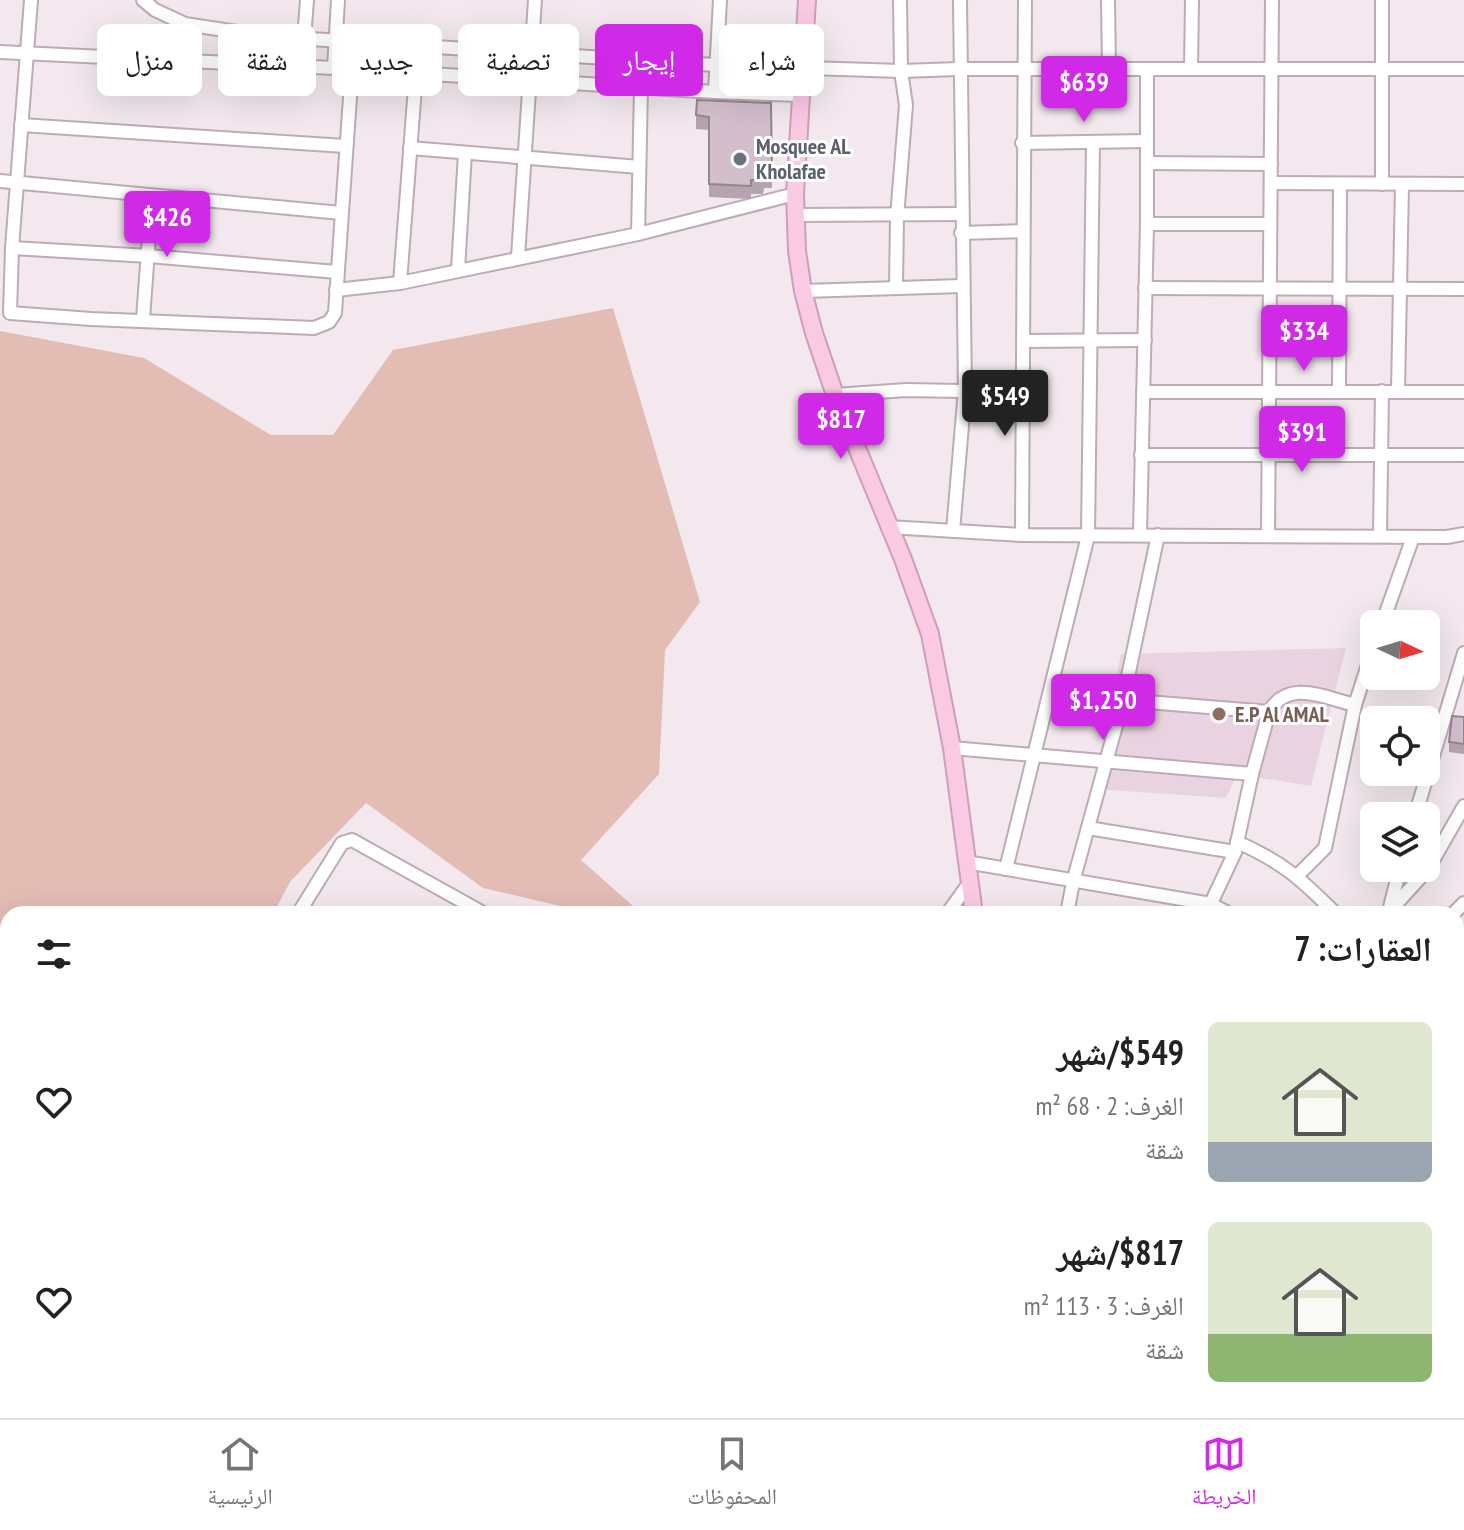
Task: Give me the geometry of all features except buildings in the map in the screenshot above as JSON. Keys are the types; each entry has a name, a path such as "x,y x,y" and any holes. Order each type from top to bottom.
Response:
{"main road":[{"path":"806,24 807,0"},
{"path":"801,96 795,215 803,291 835,395 930,634 952,748 973,906"}],"street":[{"path":"31,0 5,311 91,319 319,328 329,322 335,313 350,96"},
{"path":"143,0 171,18 218,29"},
{"path":"305,24 307,0"},
{"path":"336,24 338,0"},
{"path":"533,24 535,0"},
{"path":"715,92 720,0"},
{"path":"896,287 897,217 906,105 901,71 900,0"},
{"path":"953,531 965,390 960,0"},
{"path":"1022,535 1025,0"},
{"path":"1108,0 1109,70"},
{"path":"1191,69 1192,0"},
{"path":"1268,535 1272,0"},
{"path":"1382,0 1382,184"},
{"path":"0,52 332,68"},
{"path":"579,55 719,65"},
{"path":"824,68 901,71 1464,69"},
{"path":"1140,534 1147,70"},
{"path":"703,91 719,92"},
{"path":"400,283 414,96"},
{"path":"518,257 529,96"},
{"path":"638,234 641,96"},
{"path":"21,125 345,146"},
{"path":"1022,143 1147,141"},
{"path":"1006,869 1088,536 1093,142"},
{"path":"410,148 639,167"},
{"path":"458,270 465,153"},
{"path":"1147,163 1271,164"},
{"path":"0,181 341,213"},
{"path":"1271,183 1464,184"},
{"path":"1339,391 1340,184"},
{"path":"1398,391 1402,184"},
{"path":"336,290 400,283 638,234 795,194"},
{"path":"143,319 152,196"},
{"path":"795,215 897,217 961,214"},
{"path":"1147,224 1270,224"},
{"path":"961,233 1023,231"},
{"path":"12,248 337,272"},
{"path":"803,291 962,286"},
{"path":"1145,288 1464,289"},
{"path":"1023,341 1145,340"},
{"path":"835,395 965,390 1023,392"},
{"path":"1380,535 1382,391"},
{"path":"1143,392 1464,392"},
{"path":"1141,455 1464,455"},
{"path":"888,527 1088,536 1447,537 1464,534"},
{"path":"1068,906 1123,700 1158,535"},
{"path":"1387,610 1413,537"},
{"path":"1419,802 1463,658"},
{"path":"1298,875 1325,848 1360,689"},
{"path":"1209,906 1236,847 1269,712 1281,696 1292,692 1355,705"},
{"path":"1123,700 1269,712"},
{"path":"952,748 1252,774"},
{"path":"1395,906 1428,869 1464,806"},
{"path":"1088,828 1236,847 1267,855 1298,875 1328,906"},
{"path":"303,906 342,843 352,840 471,906"},
{"path":"966,862 1193,906"},
{"path":"953,906 970,882"},
{"path":"1390,906 1396,882"}],"shaded area":[{"path":"613,308 700,602 665,650 659,774 581,860 633,906 560,906 483,888 366,803 290,882 277,906 0,906 0,331 144,358 271,435 333,435 393,350"},
{"name":"E.P Al AMAL","path":"1346,648 1311,786 1237,774 1226,798 1094,789 1121,654"}],"place":[{"name":"Mosquee AL Kholafae","path":"740,159"},
{"name":"E.P Al AMAL","path":"1219,714"}]}
